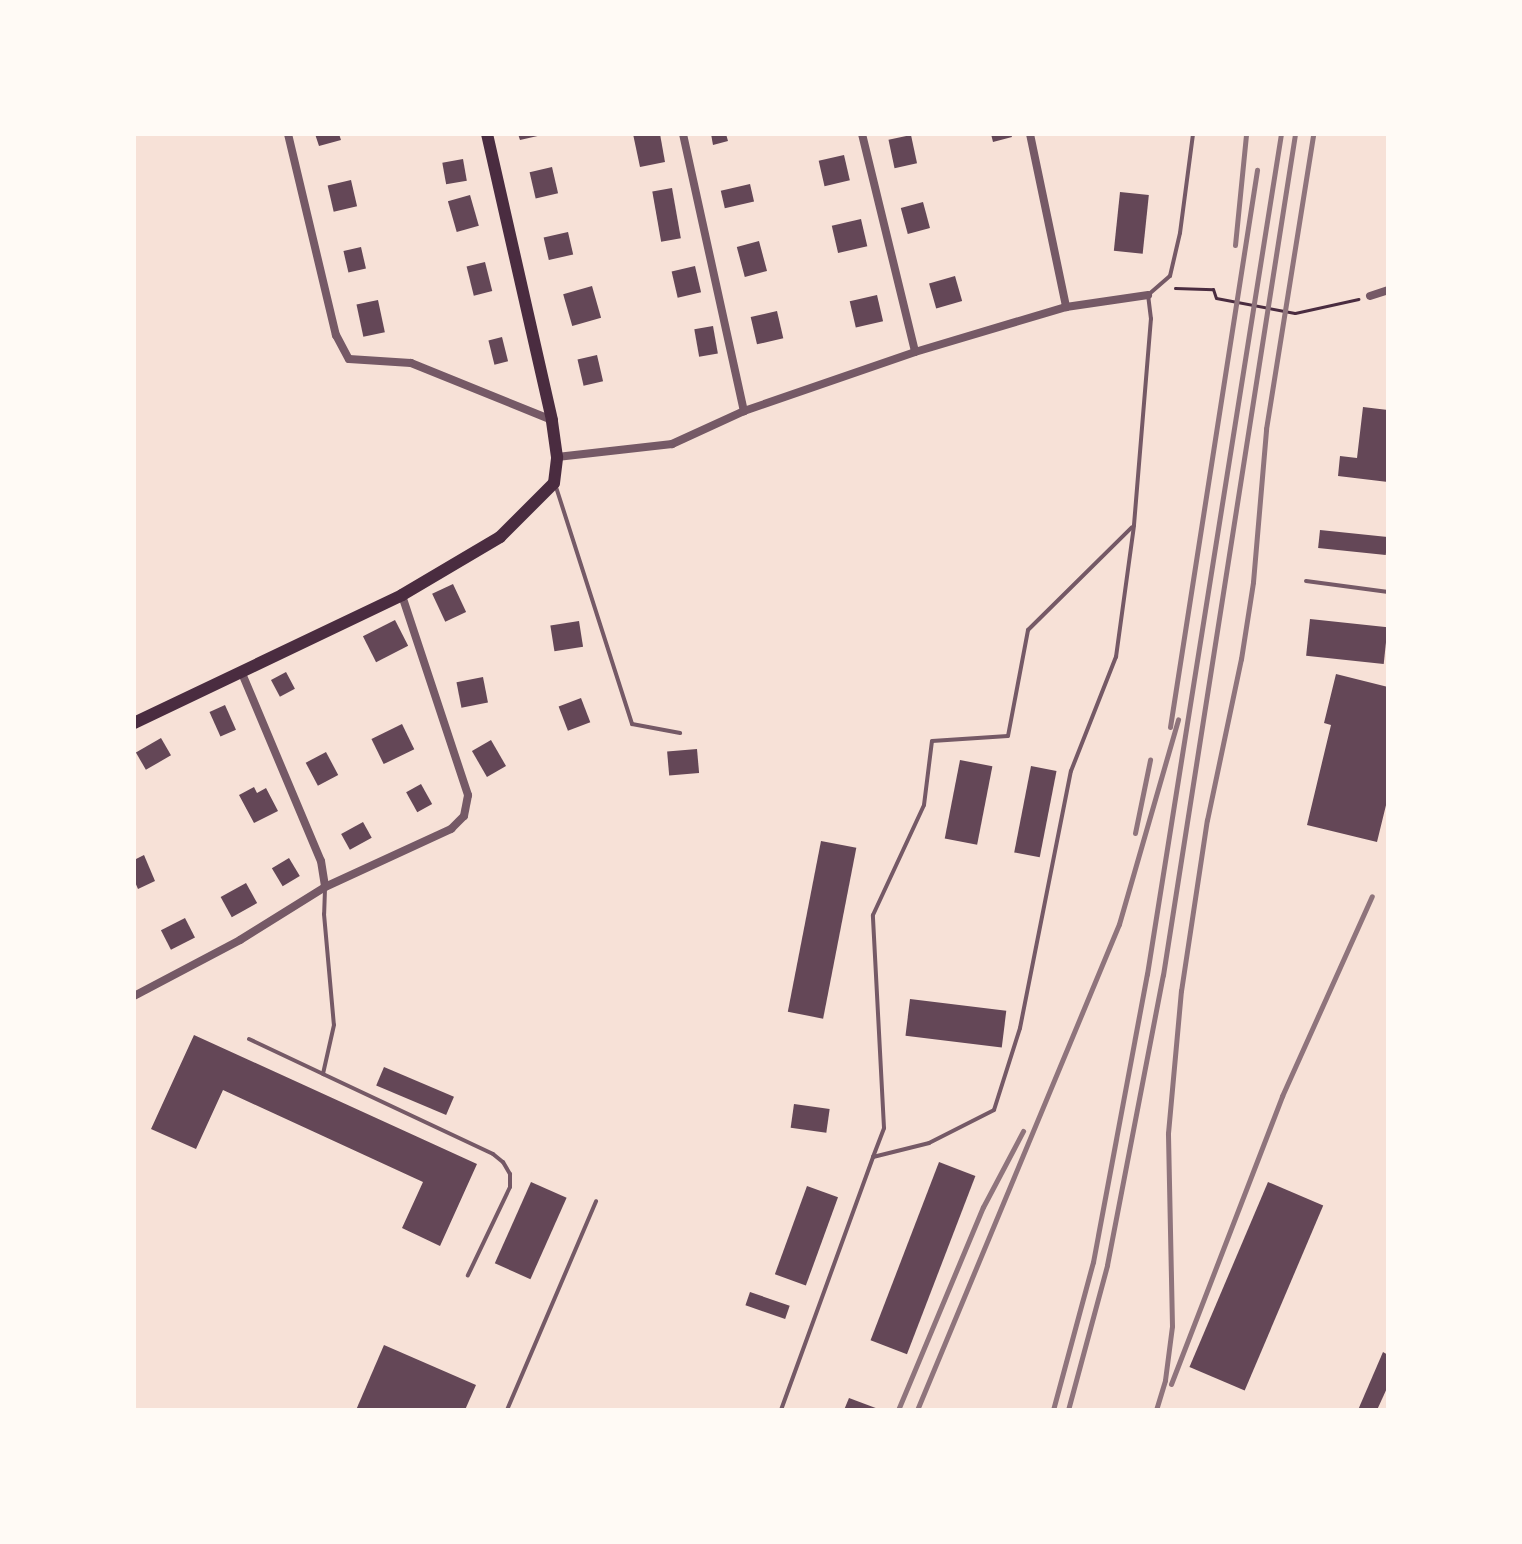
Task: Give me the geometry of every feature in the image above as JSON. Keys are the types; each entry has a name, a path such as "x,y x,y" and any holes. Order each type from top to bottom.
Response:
{"main road":[{"path":"134,723 402,595 500,537 554,483 557,457 552,420 487,134"}],"street":[{"path":"288,134 336,335 349,359 411,363 552,420"},
{"path":"683,134 744,411"},
{"path":"862,134 915,352"},
{"path":"1030,134 1066,307"},
{"path":"1370,296 1388,290"},
{"path":"557,457 672,444 744,411 915,352 1066,307 1148,295"},
{"path":"134,996 240,940 325,887 451,829 464,816 468,795 402,595"},
{"path":"241,671 321,861 325,887"}],"lane":[{"path":"873,1157 929,1143 994,1110 1020,1028 1071,771 1116,657 1134,525 1151,319 1148,295 1170,276 1180,233 1193,134"},
{"path":"554,483 632,724 680,733"},
{"path":"781,1410 884,1128 873,915 924,805 932,741 1008,736 1028,630 1134,525"},
{"path":"1306,581 1388,592"},
{"path":"323,1074 334,1025 324,914 325,887"},
{"path":"249,1039 503,1162 510,1174 510,1187 468,1275"},
{"path":"507,1410 596,1201"}],"path":[{"path":"1148,295 1176,288 1213,289 1216,298 1295,313 1370,296"}],"building":[{"path":"315,134 339,134 341,140 319,146"},
{"path":"518,134 542,134 542,135 520,140"},
{"path":"633,134 660,134 665,162 640,167"},
{"path":"711,134 726,134 728,141 713,145"},
{"path":"991,134 1011,134 1012,137 993,142"},
{"path":"911,135 917,163 895,168 889,140"},
{"path":"844,155 850,180 825,186 819,161"},
{"path":"463,159 467,181 446,184 442,163"},
{"path":"552,167 558,193 536,198 530,172"},
{"path":"351,180 357,206 334,212 328,185"},
{"path":"750,184 754,202 725,208 721,191"},
{"path":"672,188 681,238 661,242 652,191"},
{"path":"1120,192 1149,195 1143,254 1114,251"},
{"path":"470,195 479,226 457,232 448,201"},
{"path":"923,202 930,228 908,234 901,208"},
{"path":"861,219 867,246 838,253 832,226"},
{"path":"568,232 573,254 549,260 544,238"},
{"path":"759,241 767,271 745,277 737,247"},
{"path":"361,247 366,268 348,272 343,251"},
{"path":"485,262 492,291 474,296 467,267"},
{"path":"695,266 701,292 678,298 672,271"},
{"path":"955,276 962,301 936,308 929,283"},
{"path":"592,286 601,318 572,326 563,294"},
{"path":"877,295 883,321 856,328 850,301"},
{"path":"378,300 385,332 363,337 356,305"},
{"path":"777,311 783,338 757,344 751,317"},
{"path":"713,326 718,354 699,357 694,329"},
{"path":"502,337 508,361 494,365 488,340"},
{"path":"597,355 603,381 584,386 578,359"},
{"path":"1363,407 1388,410 1388,482 1338,476 1340,456 1357,458"},
{"path":"1320,530 1388,537 1386,555 1318,548"},
{"path":"453,584 466,612 445,622 432,594"},
{"path":"1310,619 1388,627 1384,664 1306,656"},
{"path":"395,620 408,646 376,662 363,636"},
{"path":"579,621 583,647 554,651 550,626"},
{"path":"286,672 295,689 280,697 271,680"},
{"path":"1336,674 1388,687 1388,797 1377,842 1307,825 1331,725 1324,723"},
{"path":"483,677 488,703 461,708 456,682"},
{"path":"581,698 590,722 568,731 559,707"},
{"path":"225,705 236,730 220,737 209,712"},
{"path":"402,724 414,749 384,764 371,739"},
{"path":"161,738 171,755 146,770 136,752"},
{"path":"491,740 506,766 487,777 472,751"},
{"path":"697,749 699,773 669,776 667,752"},
{"path":"326,752 338,775 318,786 306,763"},
{"path":"960,760 992,766 977,845 945,839"},
{"path":"1031,766 1057,771 1040,857 1014,852"},
{"path":"421,784 432,804 417,812 406,792"},
{"path":"254,787 257,793 266,788 278,811 254,823 239,795"},
{"path":"363,822 372,838 350,850 341,834"},
{"path":"821,841 856,848 823,1019 788,1012"},
{"path":"144,855 155,881 138,889 134,880 134,860"},
{"path":"289,858 300,876 283,886 272,868"},
{"path":"246,883 257,903 232,917 221,897"},
{"path":"185,918 195,938 171,950 161,930"},
{"path":"910,999 1006,1011 1002,1048 905,1036"},
{"path":"194,1035 477,1164 440,1246 402,1228 423,1182 223,1090 196,1149 151,1129"},
{"path":"384,1067 454,1097 446,1115 376,1085"},
{"path":"794,1104 830,1109 826,1133 791,1128"},
{"path":"939,1162 975,1176 907,1354 871,1340"},
{"path":"531,1182 567,1198 530,1279 495,1263"},
{"path":"1268,1182 1323,1205 1245,1390 1189,1367"},
{"path":"807,1186 838,1197 806,1286 775,1274"},
{"path":"750,1292 790,1306 785,1319 745,1305"},
{"path":"384,1345 476,1385 465,1410 356,1410"},
{"path":"1383,1352 1388,1355 1388,1386 1377,1410 1358,1410"},
{"path":"849,1398 881,1410 844,1410"}],"railway":[{"path":"1235,245 1246,134"},
{"path":"1053,1410 1093,1262 1147,974 1281,134"},
{"path":"1068,1410 1107,1265 1163,975 1295,134"},
{"path":"1156,1410 1165,1380 1172,1326 1168,1133 1181,991 1207,820 1241,659 1253,582 1266,429 1313,134"},
{"path":"1170,727 1257,170"},
{"path":"917,1410 1119,924 1178,719"},
{"path":"1135,833 1150,760"},
{"path":"1171,1384 1282,1096 1372,896"},
{"path":"898,1410 983,1207 1023,1131"}]}
